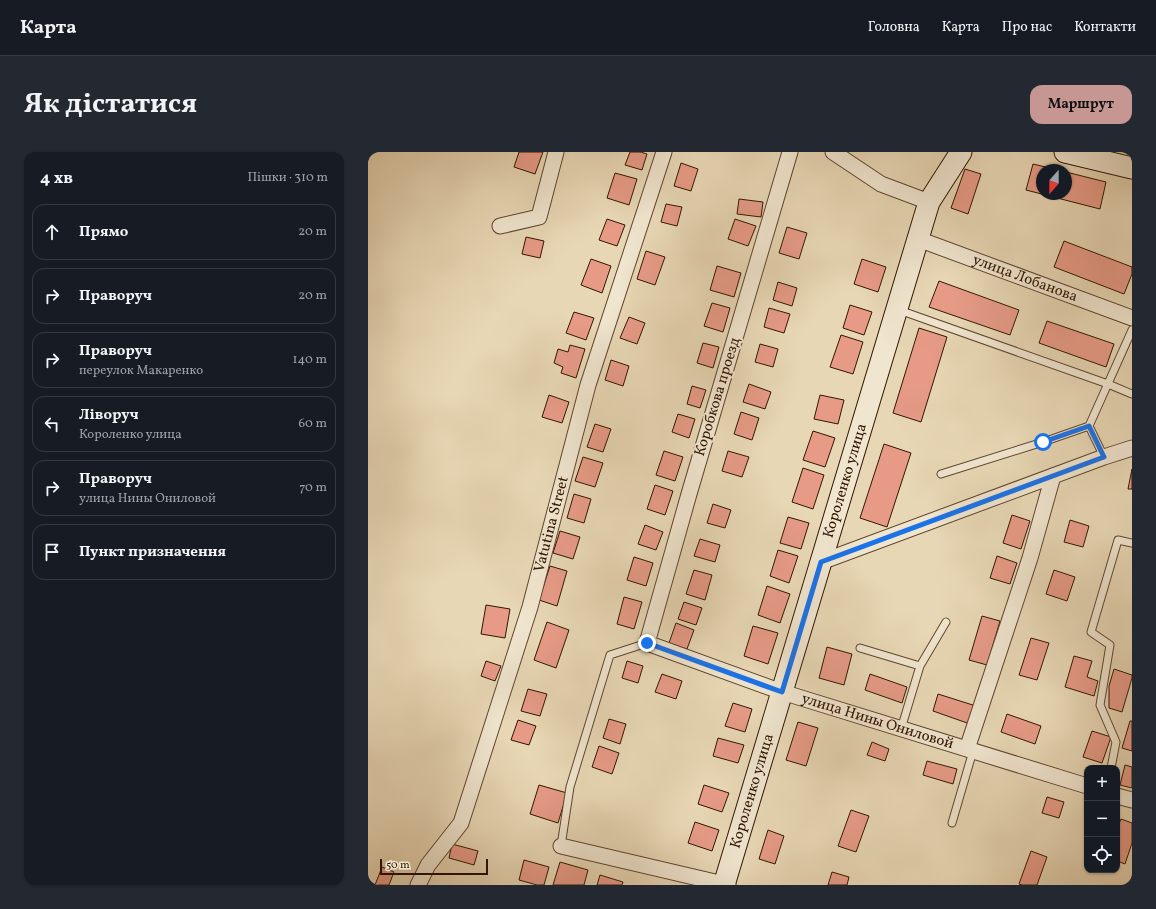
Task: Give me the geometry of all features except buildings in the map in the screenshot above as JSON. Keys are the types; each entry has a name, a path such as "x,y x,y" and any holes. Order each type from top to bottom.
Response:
{"street":[{"path":"500,226 539,217 556,152"},
{"name":"Vatutina Street","path":"418,885 428,864 462,823 530,607 588,384 664,152"},
{"name":"Коробкова проезд","path":"647,643 689,494 790,152"},
{"path":"833,152 881,184 929,202"},
{"name":"Короленко улица","path":"726,885 782,692 929,202 959,152"},
{"path":"1065,152 1132,168"},
{"name":"улица Лобанова","path":"918,239 1132,318"},
{"path":"821,562 1132,448"},
{"path":"970,750 1030,558 1053,476"},
{"name":"улица Нины Ониловой","path":"647,643 782,692 1084,785"},
{"path":"1120,797 1132,800"},
{"path":"561,846 726,885"}],"lane":[{"path":"897,310 1108,384 1132,394"},
{"path":"941,474 1089,426 1132,330"},
{"path":"1089,426 1104,457"},
{"path":"1112,765 1116,742 1100,705 1110,645 1091,632 1118,540 1132,543"},
{"path":"901,729 920,666 946,622"},
{"path":"561,846 570,787 610,655 647,643"},
{"path":"860,648 920,666"},
{"path":"952,823 970,750"}],"route":[{"path":"647,643 782,692 821,562 1104,457 1089,426 1043,442"}]}
